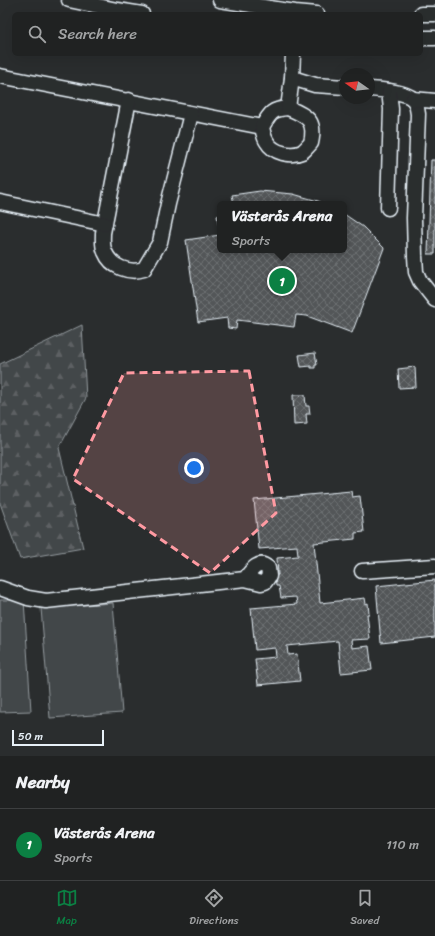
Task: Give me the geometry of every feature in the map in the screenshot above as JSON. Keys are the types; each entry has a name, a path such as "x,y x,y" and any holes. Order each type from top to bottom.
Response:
{"street":[{"path":"69,0 130,12"},
{"path":"220,0 289,12"},
{"path":"423,14 435,14"},
{"path":"423,38 435,38"},
{"path":"288,108 293,56"},
{"path":"0,76 262,127"},
{"path":"292,78 315,85 339,87"},
{"path":"375,90 406,95 412,99 416,105 418,114 414,218 416,272 420,281 435,300"},
{"path":"388,208 391,109 389,91"},
{"path":"412,99 435,101"},
{"path":"129,100 105,224 103,242 105,252 110,260 126,271 137,272 144,269 160,242 191,114"},
{"path":"288,108 300,112 307,118 313,127 311,143 302,151 294,154 282,153 271,148 266,142 262,127 269,116 277,109 288,108"},
{"path":"0,202 105,224"},
{"path":"362,571 435,566"},
{"path":"0,588 28,598 46,600 245,579"}],"highlighted area":[{"path":"249,371 276,513 210,573 73,479 124,373"}],"green space":[{"path":"82,325 86,398 59,448 83,548 20,559 0,503 0,364"},
{"path":"0,600 24,600 31,711 0,712"},
{"path":"113,603 122,713 50,718 41,608"}],"building":[{"path":"431,160 435,160 435,254 428,254"},
{"path":"260,191 293,194 318,201 233,201 232,195"},
{"path":"347,216 363,227 384,248 352,333 307,316 296,315 294,327 237,320 236,329 228,328 227,318 198,322 186,240 217,235 217,253 347,253"},
{"path":"315,353 317,365 315,365 315,368 311,368 311,366 301,367 299,355"},
{"path":"415,367 416,387 399,388 398,369"},
{"path":"293,395 305,395 306,406 309,406 310,414 306,414 307,424 294,425"},
{"path":"351,491 352,497 360,496 364,532 355,533 355,539 314,543 320,603 365,598 366,604 368,603 369,614 367,614 370,639 351,640 352,648 369,646 372,670 341,673 338,641 287,646 288,655 297,654 300,681 258,685 255,659 276,657 275,648 255,650 251,608 297,604 296,597 281,598 279,586 276,586 275,575 278,575 277,558 298,556 297,546 259,549 254,500"},
{"path":"435,580 435,637 381,643 376,586"}],"place":[{"name":"Västerås Arena","path":"282,281"}]}
